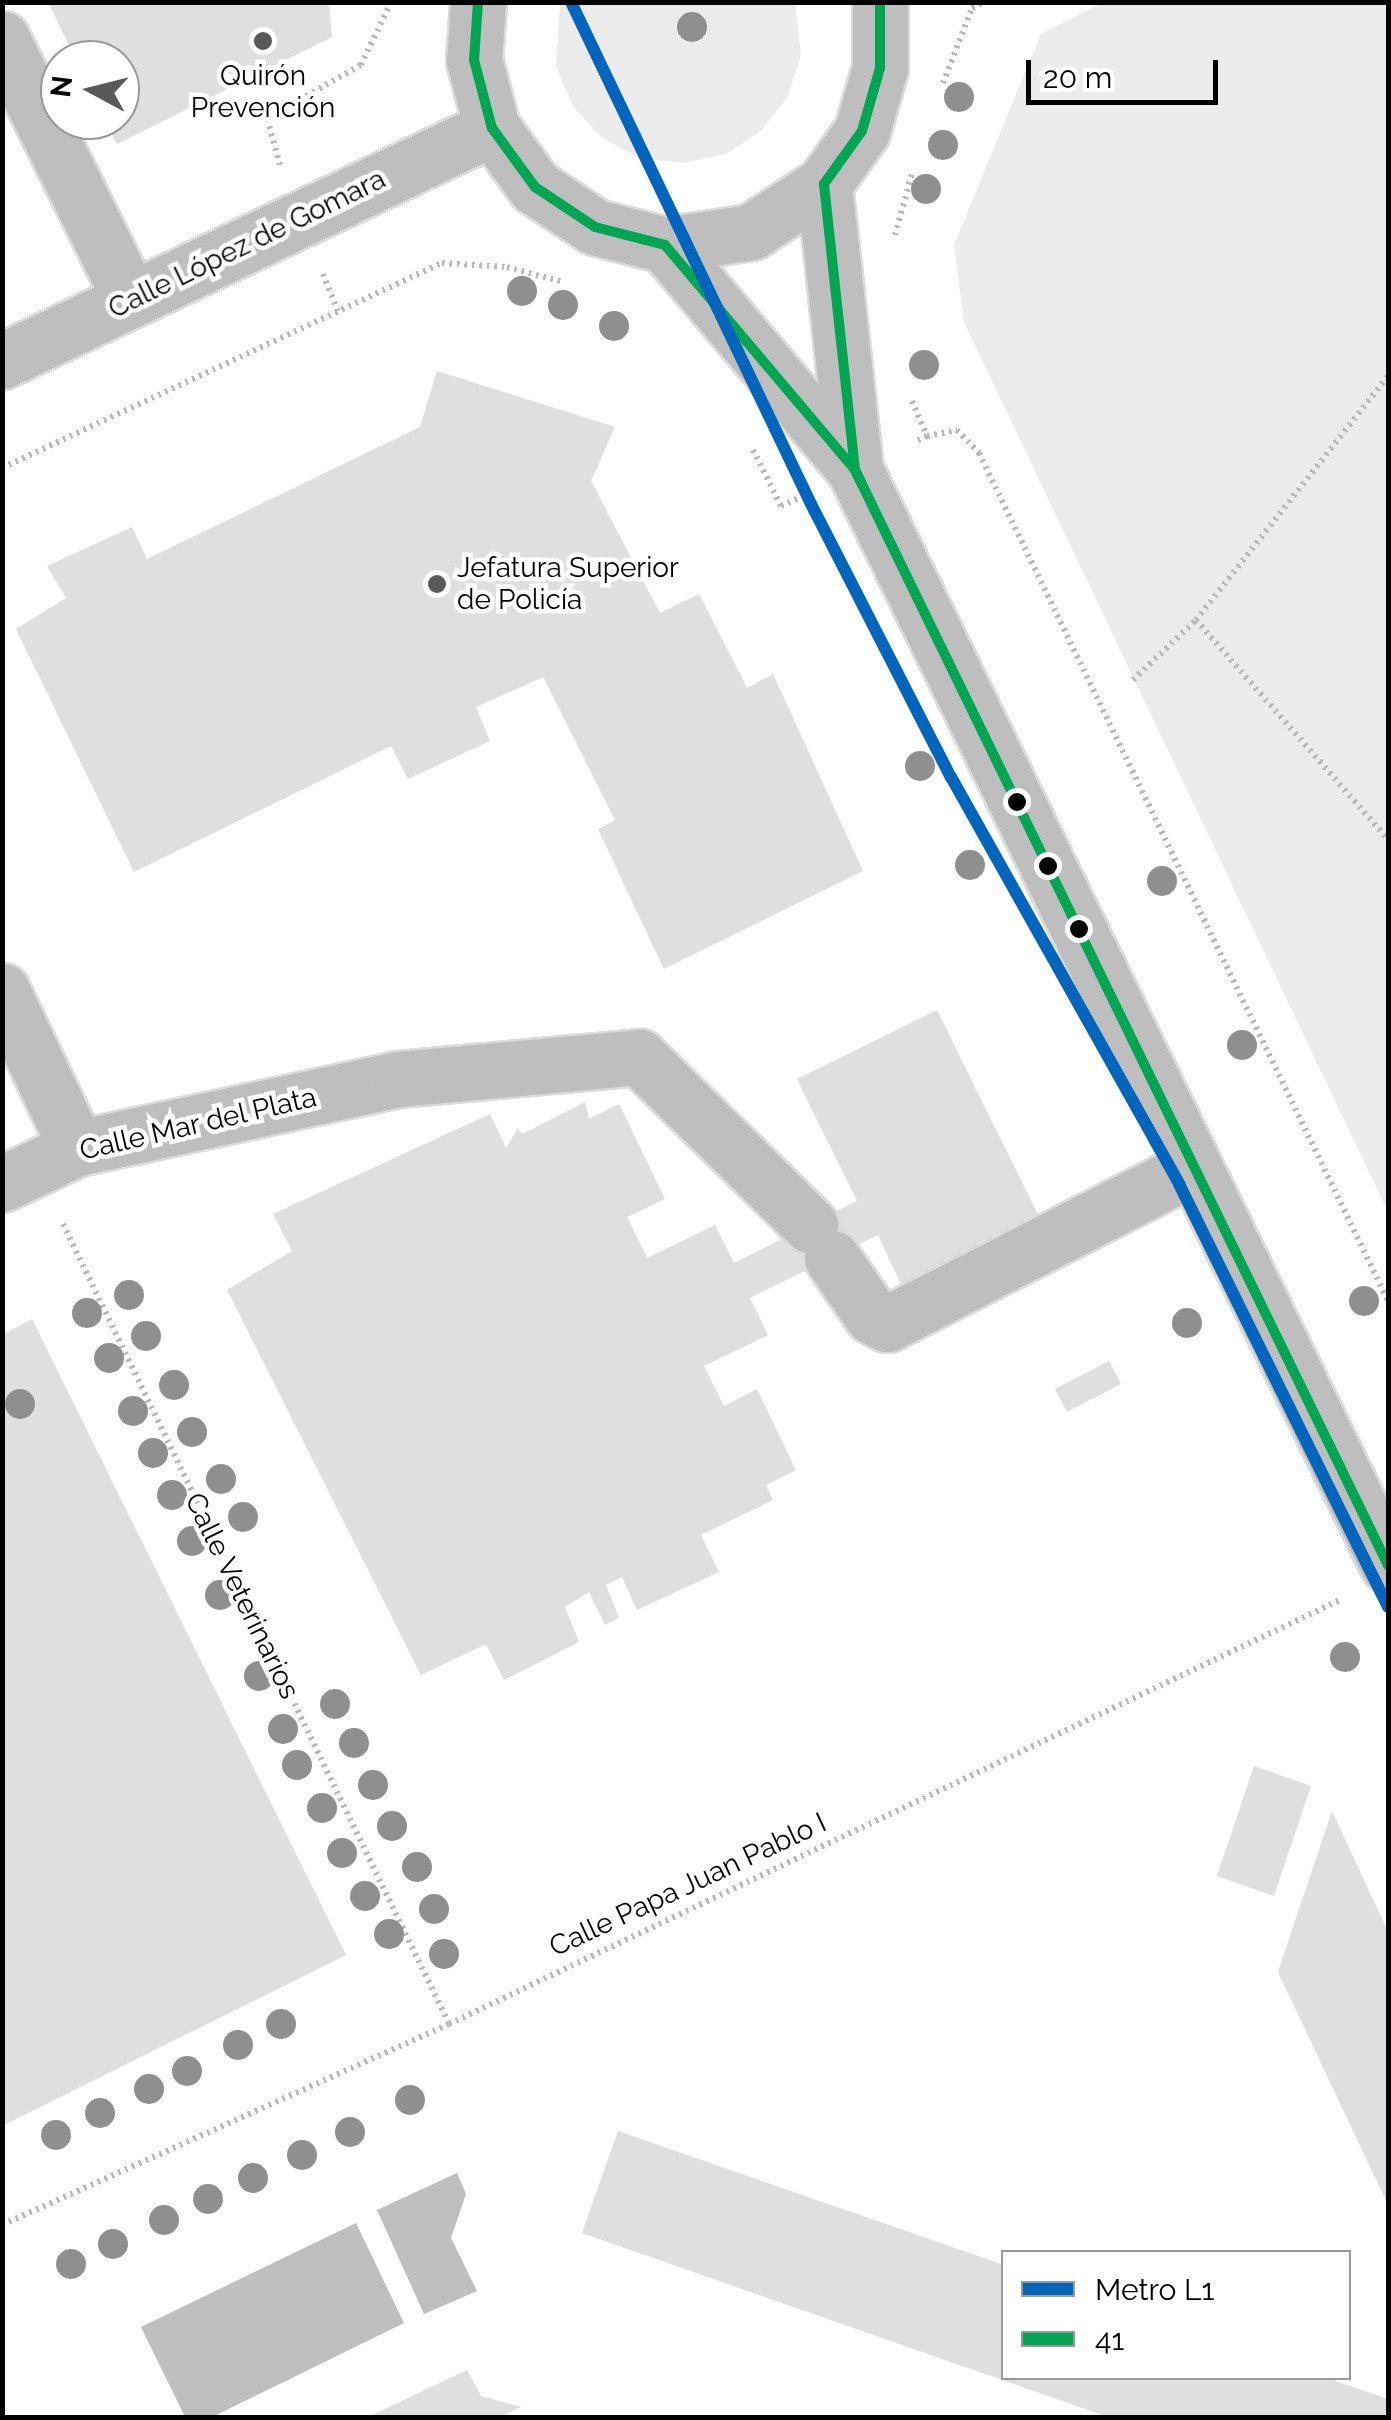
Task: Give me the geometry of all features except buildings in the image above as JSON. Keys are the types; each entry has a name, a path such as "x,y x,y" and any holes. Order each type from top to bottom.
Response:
{"main road":[{"path":"478,2 474,60 492,128 535,187 595,227 665,244 751,232 824,184 862,130 880,68 880,2"},
{"path":"2,39 131,300"},
{"name":"Calle López de Gomara","path":"2,361 492,128"},
{"path":"824,184 855,470"},
{"path":"665,244 855,470 1194,1167 1371,1580"},
{"path":"2,991 38,1166"},
{"name":"Calle Mar del Plata","path":"38,1166 398,1080 639,1057 821,1241 872,1316 887,1324 1194,1167"}],"path":[{"path":"268,134 267,118 362,65 391,2"},
{"path":"938,94 972,8 984,2"},
{"path":"890,249 915,162"},
{"path":"2,468 442,263 506,266 579,286"},
{"path":"1133,680 1196,620 1388,376"},
{"path":"906,385 927,436"},
{"path":"906,446 927,436 957,430 979,453 1388,1301"},
{"path":"749,441 781,506 800,498"},
{"path":"1196,620 1388,838"},
{"name":"Calle Veterinarios","path":"38,1166 449,2024"},
{"name":"Calle Papa Juan Pablo I","path":"2,2225 449,2024 1371,1580"}],"shaded area":[{"path":"560,3 795,3 801,54 788,96 762,130 726,154 684,163 640,158 602,138 573,106 556,66"},
{"path":"1102,3 1388,3 1388,1212 964,322 954,245 1041,34"},
{"path":"457,2173 466,2194 451,2238 477,2291 424,2314 377,2210"},
{"path":"356,2223 404,2323 212,2417 185,2417 141,2327"}],"metro line":[{"name":"L1","path":"571,2 811,504 951,777 1179,1184 1388,1607"}],"transit line":[{"name":"41","path":"478,2 474,60 492,128 535,187 595,227 665,245 855,470 1388,1565"},
{"name":"41","path":"862,484 855,470 824,184 862,131 880,68 880,2"}],"place":[{"name":"Quirón Prevención","path":"263,41"},
{"name":"Jefatura Superior de Policía","path":"437,584"}]}
